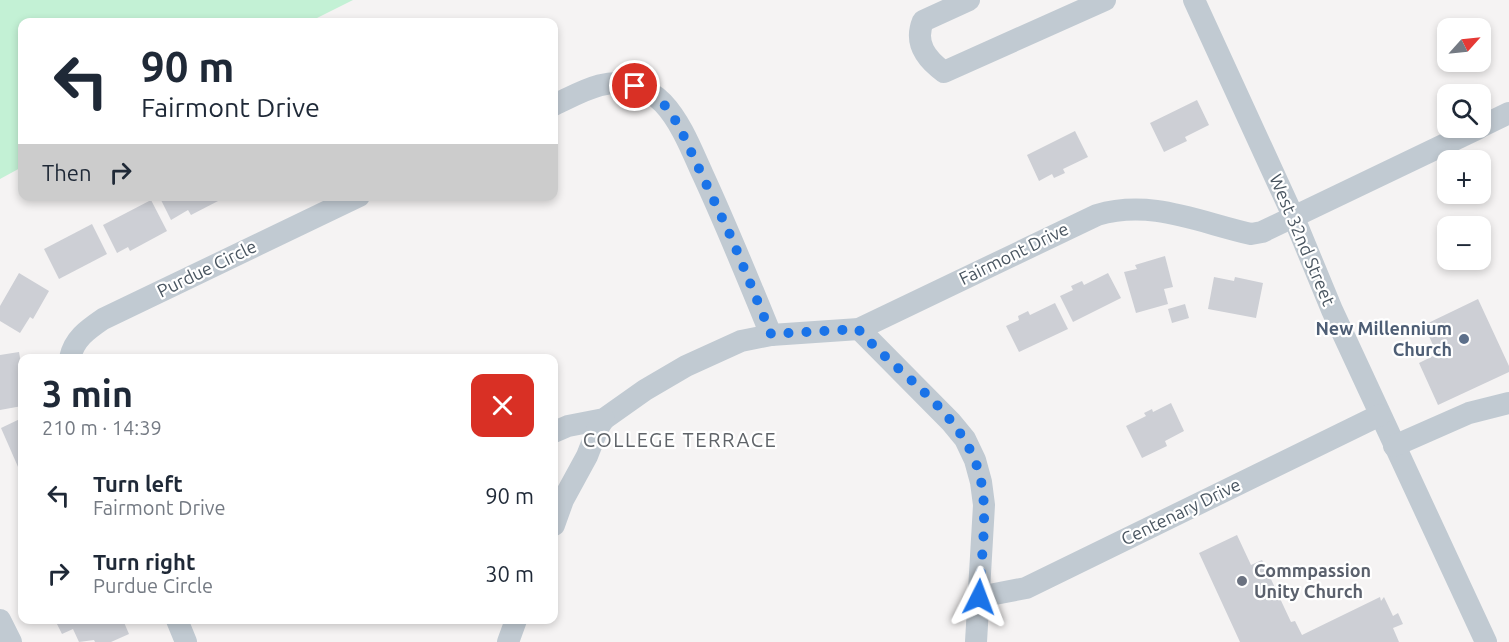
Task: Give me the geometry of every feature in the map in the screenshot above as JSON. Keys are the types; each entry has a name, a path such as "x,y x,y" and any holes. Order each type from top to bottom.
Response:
{"street":[{"path":"969,0 923,21 919,30 920,42 925,55 932,64 944,72 1105,0"},
{"name":"West 32nd Street","path":"1194,0 1294,218 1332,310 1486,642"},
{"path":"558,103 594,86 619,83 635,86 650,93 663,103 678,124 694,156 732,239 771,334"},
{"name":"Fairmont Drive","path":"1491,122 1509,113"},
{"name":"Fairmont Drive","path":"558,430 604,419 645,390 686,366 741,341 771,334 858,329 1070,226 1113,210 1162,210 1251,234 1262,232 1458,138"},
{"name":"Purdue Circle","path":"71,354 80,336 103,319 349,201"},
{"path":"858,329 951,422 964,439 975,460 984,505 976,642"},
{"path":"1394,446 1469,413 1509,403"},
{"name":"Centenary Drive","path":"979,597 1026,588 1380,415"},
{"path":"558,514 604,419"},
{"path":"0,620 11,642"},
{"path":"179,624 186,642"},
{"path":"508,642 515,624"}],"green space":[{"path":"0,0 353,0 317,18 18,18 18,169 0,179"}],"building":[{"path":"1197,100 1209,125 1185,137 1187,141 1164,152 1150,123"},
{"path":"1075,131 1088,157 1063,169 1065,173 1054,178 1052,174 1039,181 1027,155"},
{"path":"152,201 167,231 130,251 128,247 117,253 103,225"},
{"path":"162,201 218,201 191,215 188,210 171,220"},
{"path":"92,224 107,254 59,279 44,249"},
{"path":"1165,256 1173,287 1164,289 1168,304 1136,313 1124,272 1137,269 1135,265"},
{"path":"19,273 49,291 33,319 30,317 20,333 0,321 0,306"},
{"path":"1108,273 1121,298 1073,322 1060,296 1073,290 1071,286 1082,281 1084,285"},
{"path":"1214,277 1234,281 1235,277 1263,283 1256,318 1208,309"},
{"name":"New Millennium Church","path":"1478,299 1509,366 1509,372 1438,405 1419,363 1437,354 1424,325"},
{"path":"1055,303 1068,329 1019,352 1006,326 1019,320 1018,316 1028,311 1030,315"},
{"path":"1185,304 1189,318 1172,323 1168,309"},
{"path":"19,352 19,354 18,407 0,410 0,355"},
{"path":"1171,403 1184,431 1165,441 1167,446 1142,458 1126,426 1146,416 1144,413 1152,409 1153,412"},
{"path":"18,420 18,467 1,428"},
{"name":"Commpassion Unity Church","path":"1237,535 1251,565 1262,560 1291,622 1295,621 1302,635 1380,597 1381,601 1384,597 1393,616 1398,613 1403,624 1393,628 1399,642 1240,642 1199,553"},
{"path":"57,624 125,624 129,634 111,642 95,642 94,640 79,642 73,629 62,634"}],"place":[{"name":"New Millennium Church","path":"1464,339"},
{"name":"Commpassion Unity Church","path":"1242,581"}],"district":[{"name":"COLLEGE TERRACE","path":"680,440"}],"route":[{"path":"635,86 650,93 663,103 678,124 732,239 771,334 858,329 951,422 964,439 975,460 984,505 979,597"}]}
